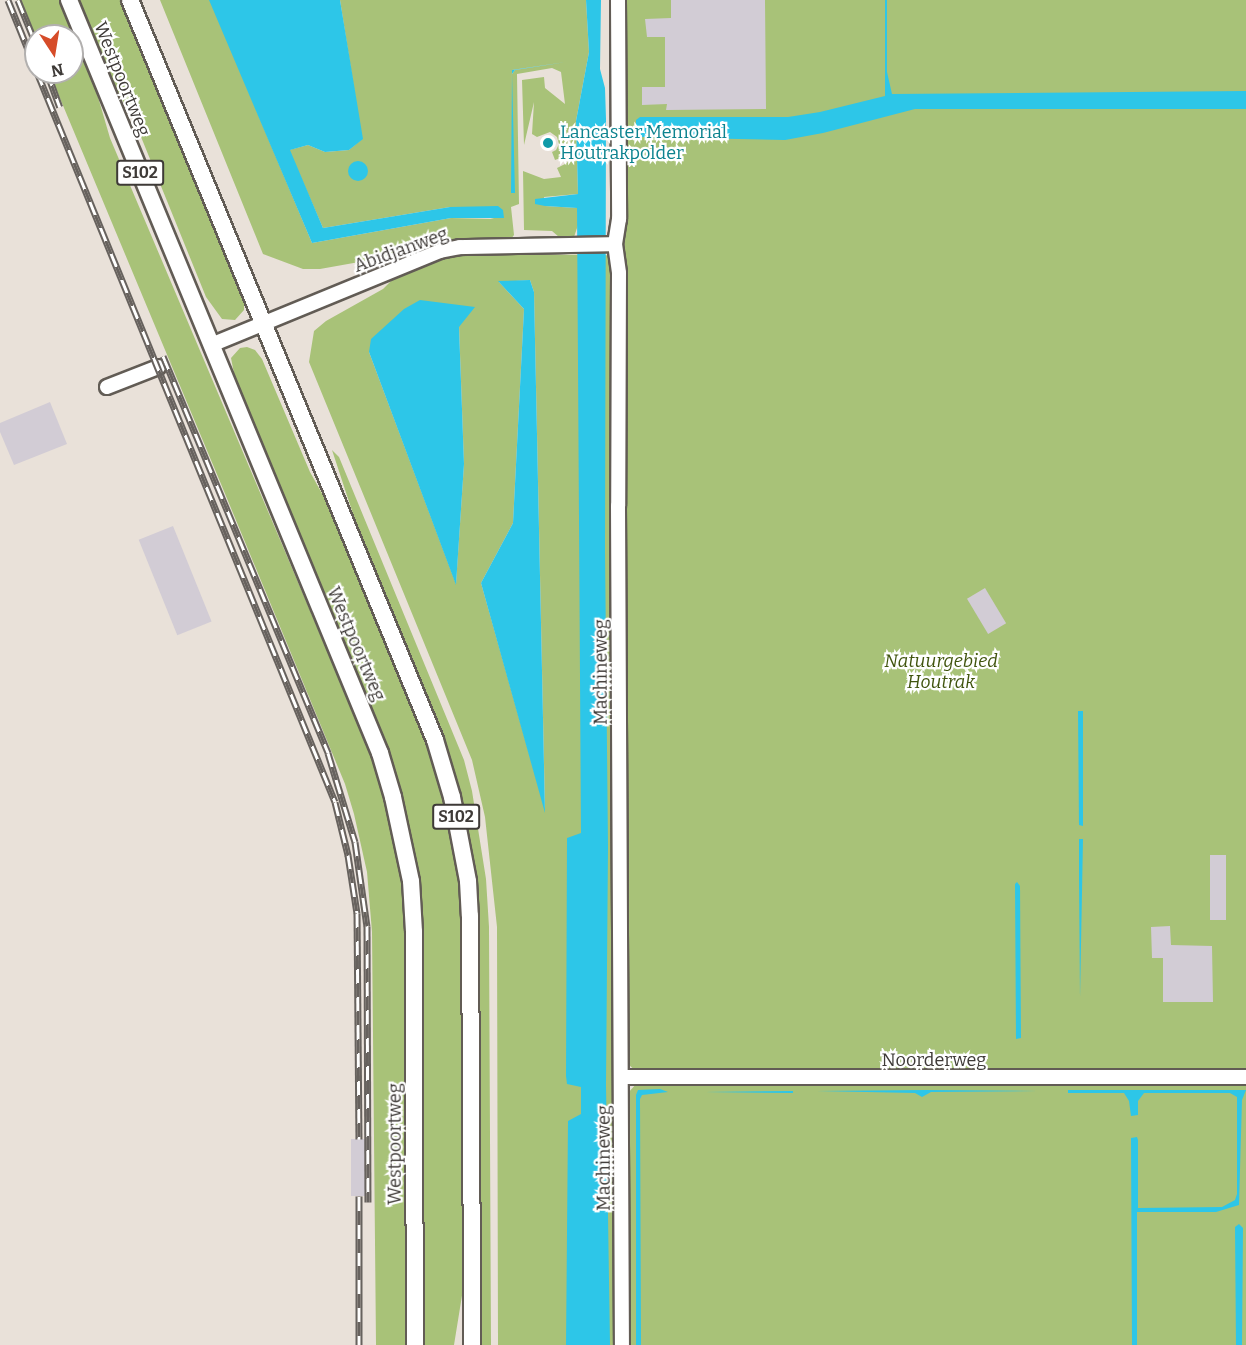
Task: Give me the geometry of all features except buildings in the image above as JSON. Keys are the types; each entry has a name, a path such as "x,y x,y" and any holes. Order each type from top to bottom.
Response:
{"main road":[{"name":"Westpoortweg","path":"69,0 380,753 393,797 411,881 414,932 415,1345"},
{"name":"Westpoortweg","path":"130,0 435,740 461,842 468,881 472,975 472,1345"}],"street":[{"name":"Machineweg","path":"618,0 619,219 610,244 619,273 622,1345"},
{"name":"Abidjanweg","path":"211,345 440,251 460,247 610,244"},
{"path":"107,387 158,367"},
{"name":"Noorderweg","path":"621,1077 1246,1077"}],"green space":[{"path":"19,0 60,0 70,24 29,24"},
{"path":"77,0 122,0 244,297 244,310 235,320 222,319 206,297 137,127 108,74"},
{"path":"160,0 210,0 312,243 451,218 494,219 450,207 323,228 289,150 308,145 325,152 349,150 362,139 340,0 586,0 589,52 576,121 578,194 544,197 545,206 577,208 578,225 574,237 559,237 552,231 524,230 523,171 544,179 561,177 557,168 567,163 571,155 570,127 567,150 563,157 555,160 552,152 559,144 557,137 550,132 537,137 532,134 534,102 524,145 522,80 544,77 545,88 565,104 561,72 552,68 517,74 519,204 511,207 514,235 511,239 448,240 399,261 376,259 320,269 303,269 263,254"},
{"name":"Natuurgebied Houtrak","path":"623,0 1246,0 1246,1345 628,1345 628,1093 637,1083 637,1072 629,1065 628,1058"},
{"path":"84,58 110,138 339,679 378,773 394,821 405,881 410,1345 376,1345 372,932 367,872 345,784 54,84 84,84"},
{"path":"475,254 605,255 610,256 613,265 617,1345 498,1345 497,927 485,817 472,760 309,362 314,331 326,321 383,289 394,278 448,257","holes":["530,280 534,292 545,810 481,583 513,523 524,309 499,282","459,326 464,464 456,584 369,352"]},
{"path":"247,347 255,350 262,359 310,472 343,531 432,753 461,873 464,930 465,1277 454,1345 422,1345 412,848 237,389 231,358 240,348"},
{"path":"332,450 339,457 464,760 472,791 486,879 489,927 491,1345 479,1345 475,880 470,840 444,740 357,526"}],"water":[{"path":"209,0 340,0 363,139 349,150 325,152 308,145 290,150 323,228 450,207 498,206 503,210 504,218 451,218 312,243"},
{"path":"586,0 601,0 600,69 605,88 606,119 605,551 608,847 606,1085 610,1345 566,1345 568,1121 581,1114 581,1087 567,1084 566,1076 567,838 581,833 577,208 535,204 535,199 578,194 576,121 589,52"},
{"path":"885,0 887,0 887,72 892,94 1246,91 1246,109 915,109 823,133 785,140 638,137 636,134 636,120 640,117 788,117 820,112 885,96"},
{"path":"567,62 515,70 512,74 515,193 511,193 512,70"},
{"path":"358,161 365,164 368,171 365,178 358,181 351,178 348,171 351,164"},
{"path":"530,280 534,292 545,813 481,583 513,523 524,309 498,281"},
{"path":"420,300 475,307 459,327 464,464 456,585 369,352 371,339 404,309"},
{"path":"1078,711 1083,711 1083,826 1079,825"},
{"path":"1079,839 1083,839 1080,997 1079,877"},
{"path":"1017,882 1020,886 1021,1038 1016,1039 1015,884"},
{"path":"660,1089 668,1092 642,1095 640,1099 641,1345 636,1345 636,1095 638,1090"},
{"path":"1068,1090 1246,1090 1242,1100 1239,1205 1216,1212 1137,1212 1137,1345 1132,1345 1131,1138 1137,1137 1138,1140 1138,1208 1222,1207 1235,1200 1237,1194 1237,1097 1230,1093 1144,1093 1138,1101 1138,1115 1131,1116 1129,1101 1124,1093 1068,1093"},
{"path":"793,1091 793,1093 705,1092 706,1092"},
{"path":"817,1091 1037,1091 931,1092 922,1097 915,1093"},
{"path":"1239,1224 1243,1228 1242,1345 1236,1345 1235,1227"}],"railway":[{"path":"8,0 24,39"},
{"path":"18,0 28,24"},
{"path":"42,84 335,802 348,855 357,913 359,1139"},
{"path":"51,84 60,107"},
{"path":"163,356 328,753 355,842 367,926 368,1202"},
{"path":"359,1196 359,1345"}],"place":[{"name":"Lancaster Memorial Houtrakpolder","path":"548,143"}]}
